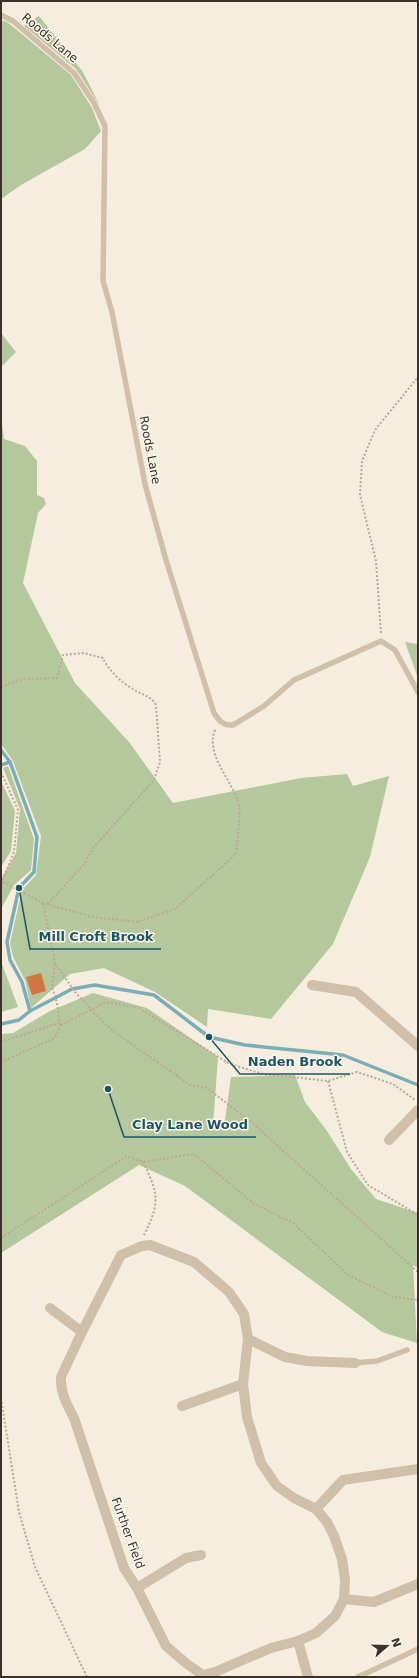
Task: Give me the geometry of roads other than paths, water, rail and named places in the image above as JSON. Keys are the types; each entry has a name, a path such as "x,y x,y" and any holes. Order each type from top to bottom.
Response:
{"street":[{"path":"312,985 356,992 418,1046"},
{"path":"389,1140 418,1108"},
{"name":"Further Field","path":"248,1339 244,1314 229,1292 194,1262 150,1245 142,1246 121,1255 61,1377 61,1385 63,1396 74,1418 124,1568 137,1588 166,1646 187,1664 203,1675 215,1672 270,1648 298,1641"},
{"path":"50,1308 82,1332"},
{"path":"308,1677 298,1641 316,1633 326,1626 335,1616 344,1599 345,1580 342,1559 334,1536 327,1522 316,1508 294,1498 277,1486 261,1463 247,1417 242,1384 248,1339 285,1357 307,1361 355,1364"},
{"path":"182,1406 242,1384"},
{"path":"316,1508 343,1480 418,1469"},
{"path":"137,1588 186,1558 201,1555"},
{"path":"344,1599 374,1602 418,1584"}],"lane":[{"name":"Roods Lane","path":"1,15 13,21 74,73 94,103 105,126 103,281 112,312 145,484 194,653 212,707 220,721 227,726 233,725 264,706 294,680 381,641 395,650 418,692"},
{"path":"355,1364 377,1361 407,1350"},
{"path":"358,1677 418,1649"}],"waterway":[{"path":"1,750 10,762 37,837 34,872 19,888 7,942 10,960 22,982 30,1011"},
{"path":"1,765 10,762"},
{"path":"1,1024 19,1020 30,1011 72,989 95,985 154,995 209,1037 245,1045 343,1055 418,1085"}],"place":[{"name":"Mill Croft Brook","path":"19,888"},
{"name":"Naden Brook","path":"209,1037"},
{"name":"Clay Lane Wood","path":"108,1089"}]}
